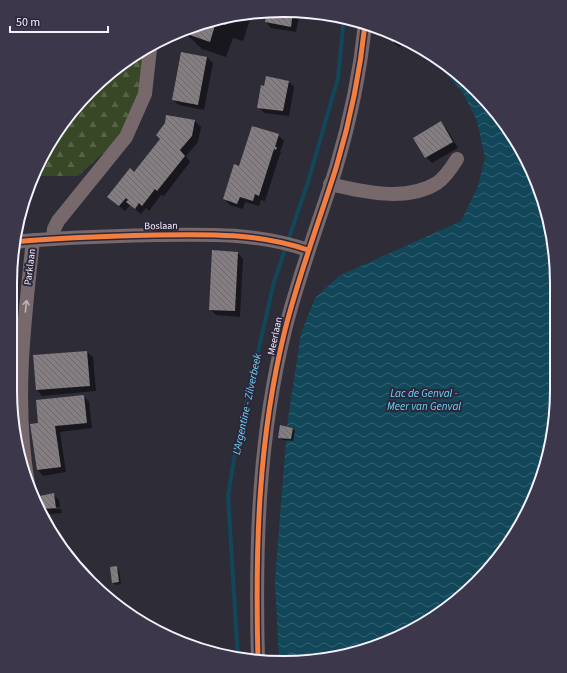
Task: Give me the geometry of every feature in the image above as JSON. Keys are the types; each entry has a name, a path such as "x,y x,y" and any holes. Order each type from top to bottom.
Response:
{"street":[{"name":"Meerlaan","path":"258,655 256,593 260,491 269,413 284,332 352,110 362,54 364,30"},
{"path":"53,238 54,229 58,221 126,136 145,94 150,53"},
{"path":"330,184 354,190 395,194 413,192 437,183 449,171 457,159"},
{"name":"Boslaan","path":"20,241 53,238 199,234 255,237 277,240 308,250"},
{"name":"Parklaan","path":"21,437 20,415 25,313 33,240"}],"green space":[{"path":"156,49 121,137 78,176 40,176 62,135 83,108 121,72"}],"water":[{"name":"Lac de Genval - Meer van Genval","path":"443,70 472,95 505,135 523,166 530,182 545,232 548,249 550,284 550,390 548,424 536,475 523,507 495,552 472,578 432,611 401,629 352,647 318,654 279,656 275,581 286,440 293,440 295,427 287,426 301,333 315,298 339,276 461,221 478,186 485,158 477,121 463,93"}],"building":[{"path":"292,17 291,27 265,22 266,18"},
{"path":"215,26 210,42 189,35"},
{"path":"181,52 207,57 198,105 172,100"},
{"path":"266,76 289,81 283,111 257,108 261,85 264,86"},
{"path":"166,115 195,120 192,136 180,150 185,156 157,191 155,189 142,206 139,203 135,209 126,202 128,200 126,198 119,206 107,197 130,168 134,172 160,139 156,135 165,123"},
{"path":"441,121 453,142 425,158 413,138"},
{"path":"252,126 279,134 275,147 277,147 276,150 274,149 259,196 255,194 253,201 240,197 237,204 223,199 234,164 239,166"},
{"path":"212,250 238,252 235,311 209,310"},
{"path":"87,351 90,386 36,390 33,355"},
{"path":"84,395 87,423 55,426 61,467 37,470 30,424 38,423 36,400"},
{"path":"280,425 293,428 291,439 278,438"},
{"path":"54,493 56,508 45,509 39,496"},
{"path":"117,566 119,582 112,583 110,567"}],"waterway":[{"name":"L'Argentine - Zilverbeek","path":"238,652 228,496 235,453 274,282 308,182 338,78 343,24"}],"cycle path":[{"path":"258,655 258,536 260,494 269,412 285,330 346,133 354,97 364,30"},
{"path":"20,241 103,236 214,235 271,240 308,250"}]}
